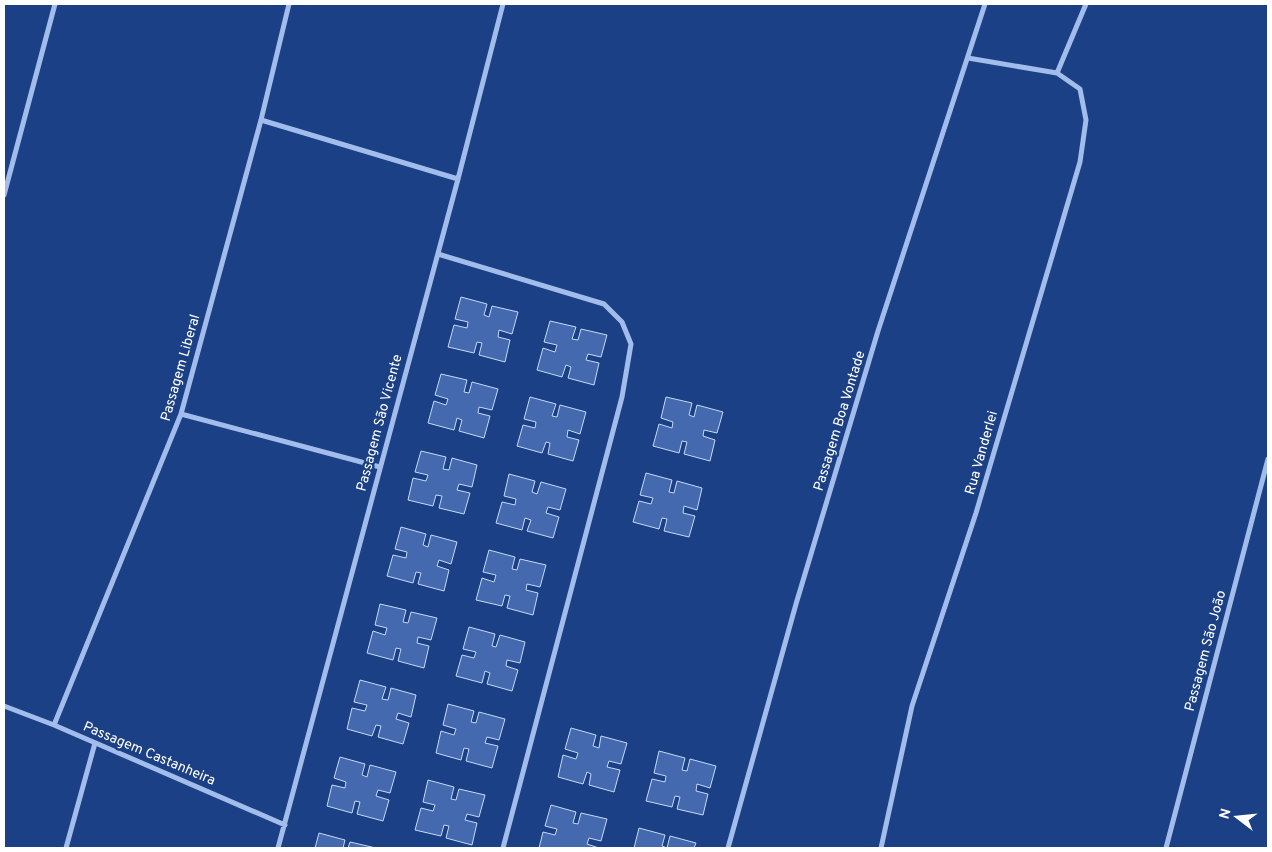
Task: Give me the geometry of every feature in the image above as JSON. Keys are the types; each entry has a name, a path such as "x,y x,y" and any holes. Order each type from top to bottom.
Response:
{"street":[{"path":"4,195 55,4"},
{"name":"Passagem Liberal","path":"54,725 181,414 261,120 289,4"},
{"name":"Passagem São Vicente","path":"278,848 458,179 503,4"},
{"name":"Passagem Boa Vontade","path":"728,848 796,604 878,331 985,4"},
{"path":"1057,73 1086,4"},
{"name":"Rua Vanderlei","path":"881,848 912,706 976,513 1080,162 1086,120 1080,89 1057,73 968,58"},
{"path":"261,120 458,179"},
{"path":"438,254 604,304 622,322 631,344 622,397 503,848"},
{"path":"181,414 380,466"},
{"name":"Passagem São João","path":"1166,848 1268,459"},
{"name":"Passagem Castanheira","path":"4,706 54,725 285,825"},
{"path":"66,848 96,743"}],"building":[{"path":"461,297 487,304 484,315 489,317 492,306 518,312 512,334 499,330 498,337 510,340 505,362 479,355 482,343 477,342 474,353 448,347 454,325 467,328 468,322 455,319"},
{"path":"550,321 576,327 572,339 578,340 581,329 607,335 601,357 588,354 586,360 599,363 594,385 568,378 571,367 566,365 562,377 537,370 543,348 555,352 557,345 544,342"},
{"path":"441,374 467,380 464,392 469,393 472,382 498,389 492,410 479,407 478,413 490,416 484,438 459,431 462,420 457,418 454,430 428,423 434,401 446,405 448,399 435,395"},
{"path":"530,397 556,404 552,416 557,417 560,405 586,412 580,434 568,430 567,437 579,440 573,461 548,454 550,443 546,442 542,453 517,446 523,425 535,428 536,422 524,419"},
{"path":"666,397 692,403 689,415 694,417 697,405 723,412 717,433 704,430 703,436 715,440 710,461 684,454 687,442 682,441 679,453 653,446 659,424 672,428 673,422 661,418"},
{"path":"421,451 446,457 443,469 449,470 452,458 477,465 472,487 459,484 457,490 470,493 464,514 439,508 442,496 436,495 433,506 408,500 413,478 426,481 428,475 415,472"},
{"path":"646,473 672,480 669,492 674,493 677,481 702,488 697,510 684,506 683,513 695,516 689,537 664,531 667,519 662,518 659,529 633,522 639,501 651,504 653,498 640,495"},
{"path":"509,474 535,481 532,492 537,494 541,482 566,489 560,510 548,507 546,513 559,517 553,538 527,531 531,520 525,518 522,530 496,523 502,502 515,505 516,499 504,496"},
{"path":"401,527 426,534 423,545 428,547 431,535 457,542 451,564 439,560 437,566 449,570 444,591 418,584 421,573 416,572 413,583 387,576 393,555 406,558 407,552 395,549"},
{"path":"489,550 515,557 512,569 517,570 520,559 546,565 540,587 527,584 526,590 538,593 533,615 507,608 510,596 505,595 502,606 476,600 482,578 494,582 496,575 483,572"},
{"path":"380,604 406,610 403,622 408,623 411,612 437,618 431,640 418,637 417,643 429,646 424,668 398,661 401,649 396,648 393,660 367,653 373,631 385,635 387,628 375,625"},
{"path":"469,627 495,634 492,646 496,647 500,635 525,642 520,663 507,660 506,666 518,670 512,691 487,684 490,673 485,671 482,683 456,676 462,655 474,658 476,652 463,649"},
{"path":"360,680 386,687 382,699 388,700 391,688 416,695 411,717 398,713 396,719 409,723 403,744 378,737 381,726 376,725 372,736 347,729 352,708 365,711 367,705 354,702"},
{"path":"448,704 474,711 471,722 476,723 479,712 505,719 499,740 487,737 485,743 498,746 492,768 466,761 469,749 464,748 461,760 436,753 441,731 454,735 456,729 443,725"},
{"path":"571,728 596,735 593,746 599,748 601,736 627,743 621,764 609,761 607,767 620,770 614,792 589,785 591,774 587,772 583,784 558,777 563,755 576,759 578,753 565,749"},
{"path":"659,751 685,758 682,770 687,771 690,759 716,766 710,788 697,784 696,791 708,794 703,815 677,809 680,797 675,796 672,807 646,801 652,779 665,782 666,776 654,773"},
{"path":"340,757 365,764 362,775 367,777 370,765 396,772 390,793 378,790 376,796 389,800 383,821 357,814 360,802 355,801 352,813 327,806 332,785 345,788 346,782 334,778"},
{"path":"428,780 454,787 451,799 456,800 459,789 485,795 479,817 467,814 465,820 477,823 472,845 446,838 449,826 444,825 441,836 415,830 421,808 433,811 435,805 423,802"},
{"path":"551,805 576,812 573,823 578,824 581,813 607,819 601,841 589,838 587,844 599,848 539,848 543,832 555,835 557,829 545,826"},
{"path":"639,828 665,835 662,846 667,848 634,848"},
{"path":"319,833 345,840 343,848 315,848"},
{"path":"670,836 696,843 694,848 667,848"},
{"path":"350,842 376,848 348,848"}]}
